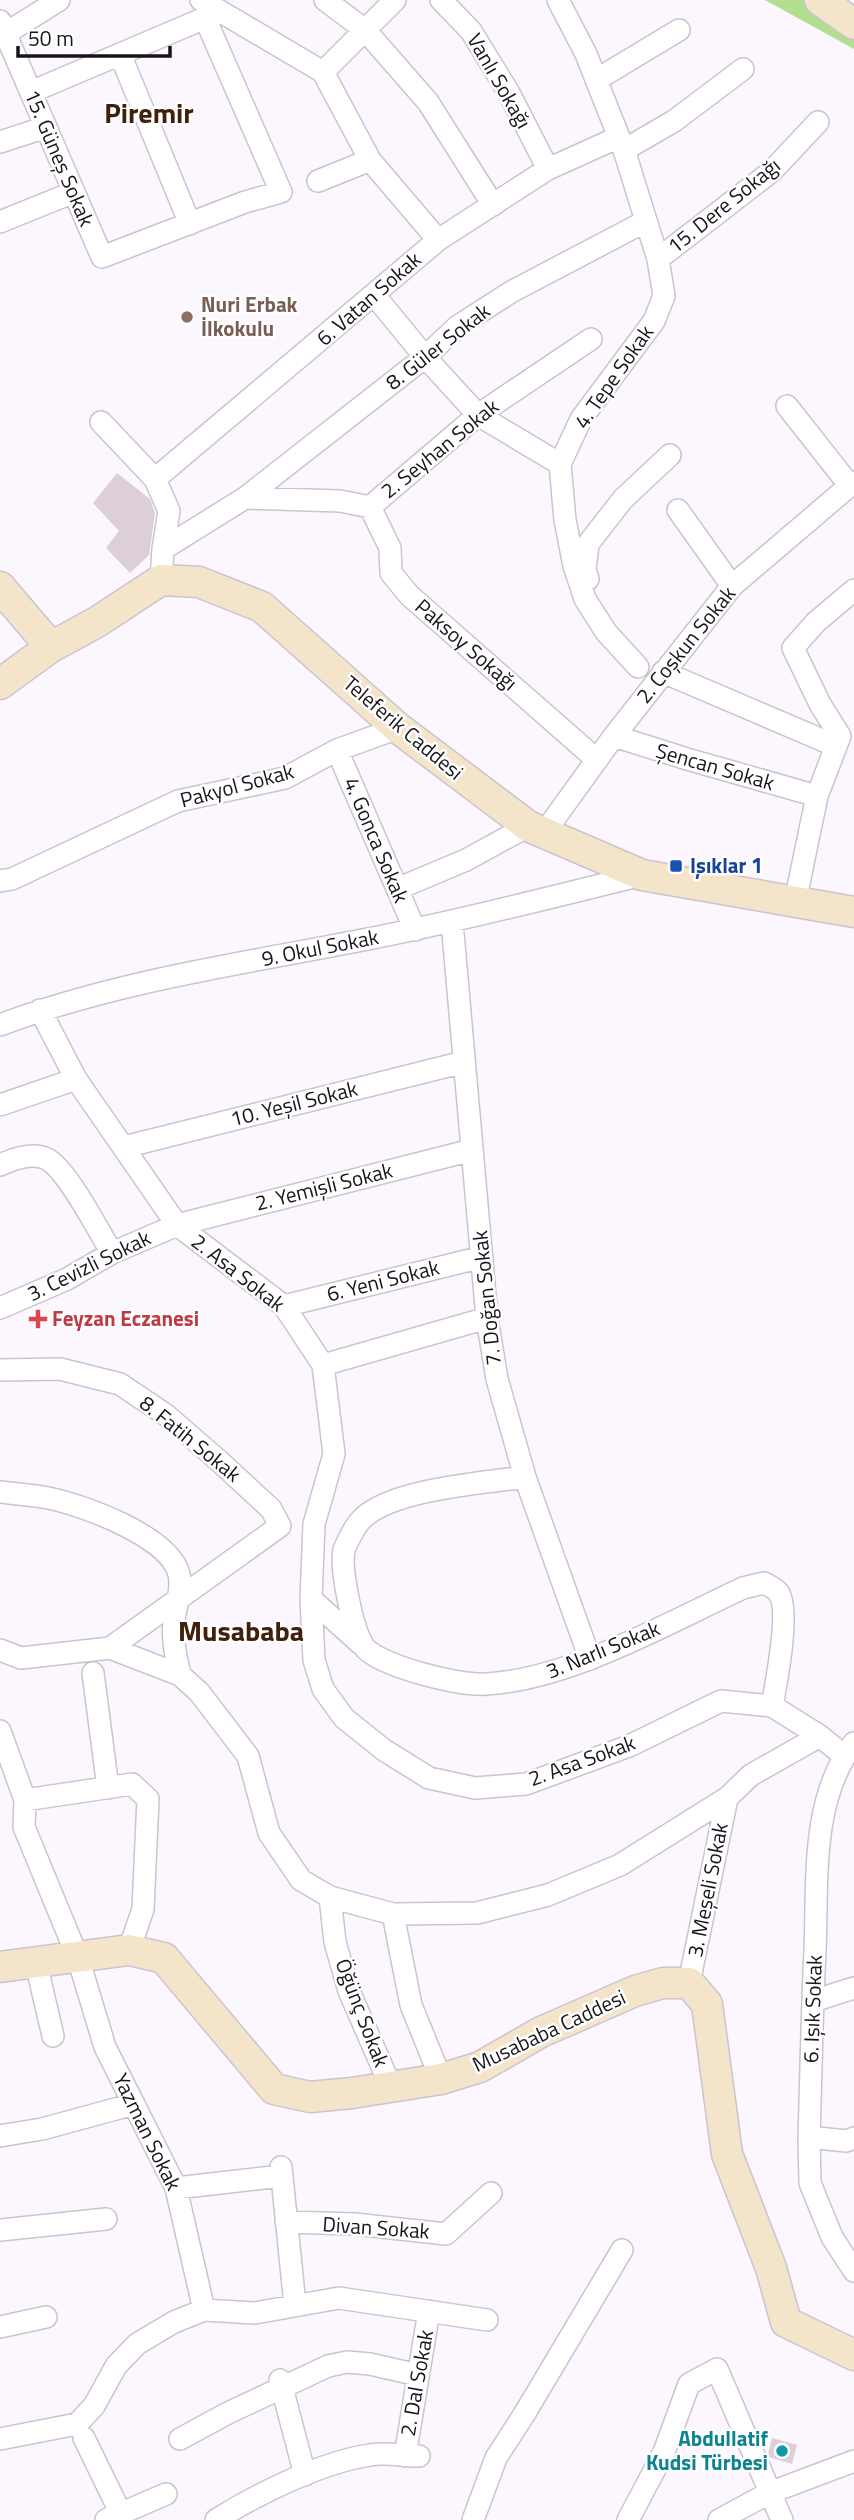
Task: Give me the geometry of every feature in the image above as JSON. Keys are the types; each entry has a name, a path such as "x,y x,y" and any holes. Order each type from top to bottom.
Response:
{"main road":[{"path":"820,0 854,24"},
{"path":"0,684 51,647 97,622 161,580"},
{"name":"Teleferik Caddesi","path":"161,580 199,582 262,607 398,727 536,830 642,875 854,912"},
{"path":"0,587 51,647"},
{"name":"Musababa Caddesi","path":"0,1967 129,1950 164,1958 274,2089 310,2097 441,2079 480,2067 541,2032 635,1991 663,1983 689,1983"},
{"path":"689,1983 707,2004 727,2154 771,2268 786,2322 854,2355"}],"street":[{"path":"2,31 59,0"},
{"path":"325,0 365,30 428,102 493,205"},
{"path":"323,72 395,0"},
{"name":"Vanlı Sokağı","path":"441,0 471,31 509,93 548,169"},
{"name":"4. Tepe Sokak","path":"558,0 586,54 621,144 658,259 664,296 654,321 580,419 560,464 565,520 574,566 585,599 606,632 638,667"},
{"path":"31,92 120,54 209,10"},
{"path":"209,10 323,72 370,160 438,240"},
{"path":"120,54 190,224 244,202 281,192 209,10"},
{"path":"596,80 679,30"},
{"name":"15. Güneş Sokak","path":"2,31 102,257 190,224"},
{"name":"6. Vatan Sokak","path":"155,479 375,296 438,240 548,169 621,144 674,121 743,69"},
{"name":"15. Dere Sokağı","path":"658,259 772,171 818,122"},
{"path":"0,142 46,127"},
{"path":"318,181 370,160"},
{"path":"0,222 74,192"},
{"name":"8. Güler Sokak","path":"245,498 425,357 458,326 510,292 646,221"},
{"path":"375,296 425,357 478,415 560,464"},
{"name":"2. Seyhan Sokak","path":"245,498 340,501 370,507 478,415 592,339"},
{"path":"787,406 852,484"},
{"path":"101,422 155,479 169,510 161,580"},
{"path":"670,455 623,499 588,544 585,569 592,592 638,667 659,678 844,737"},
{"name":"2. Coşkun Sokak","path":"536,830 597,760 732,586 852,484"},
{"path":"163,549 245,498"},
{"name":"Paksoy Sokağı","path":"370,507 390,548 391,573 409,595 597,760"},
{"path":"678,510 732,586"},
{"path":"844,737 820,704 793,648 817,622 854,590"},
{"name":"Pakyol Sokak","path":"0,881 12,879 178,801 285,778 337,750 398,727"},
{"name":"Şencan Sokak","path":"614,736 817,796"},
{"path":"795,902 817,796 844,737"},
{"name":"4. Gonca Sokak","path":"337,750 415,930"},
{"path":"397,889 536,830"},
{"name":"9. Okul Sokak","path":"0,1025 40,1010 180,975 452,922 642,875"},
{"name":"7. Doğan Sokak","path":"452,922 487,1318 497,1379 525,1477 590,1659"},
{"name":"2. Asa Sokak","path":"40,1010 76,1079 177,1224 284,1306 323,1365 334,1454 314,1524 311,1599 314,1660 323,1689 344,1718 384,1750 429,1778 475,1788 526,1784 629,1745 720,1701 772,1706 820,1736 849,1750"},
{"name":"10. Yeşil Sokak","path":"124,1147 464,1062"},
{"path":"0,1105 76,1079"},
{"name":"2. Yemişli Sokak","path":"177,1224 472,1150"},
{"path":"0,1165 26,1156 47,1158 62,1171 112,1253"},
{"name":"3. Cevizli Sokak","path":"0,1308 67,1279 112,1253 177,1224"},
{"name":"6. Yeni Sokak","path":"284,1306 482,1257"},
{"path":"323,1365 487,1318"},
{"name":"8. Fatih Sokak","path":"0,1370 60,1369 120,1384 166,1415 271,1509 280,1526 180,1597"},
{"path":"365,1648 354,1622 344,1585 344,1550 361,1519 383,1504 441,1489 525,1477"},
{"path":"0,1492 50,1499 122,1522 165,1552 179,1574 180,1597 174,1620 174,1648 180,1675"},
{"name":"3. Narlı Sokak","path":"311,1599 365,1648 396,1666 444,1680 485,1685 537,1676 590,1659 743,1588 764,1583 778,1591 783,1606 782,1638 772,1706"},
{"path":"110,1648 180,1597"},
{"path":"0,1650 21,1658 110,1648 180,1675"},
{"path":"93,1673 108,1787"},
{"name":"3. Meşeli Sokak","path":"180,1675 199,1692 248,1756 269,1833 301,1880 330,1897 393,1914 477,1913 548,1895 620,1864 727,1798 751,1775 820,1736"},
{"name":"Yazman Sokak","path":"1,1738 25,1800 24,1828 78,1958 105,2047 176,2188 204,2310"},
{"name":"6. Işık Sokak","path":"849,1750 830,1789 820,1840 809,2137 810,2183 832,2238 854,2272"},
{"path":"25,1800 132,1784 148,1799 143,1909 129,1950"},
{"name":"3. Meşeli Sokak","path":"689,1983 727,1798"},
{"name":"Öğünç Sokak","path":"330,1897 335,1942 349,1991 391,2087"},
{"path":"393,1914 411,2006 441,2079"},
{"path":"36,1963 53,2036"},
{"path":"813,2001 854,1988"},
{"path":"0,2137 42,2129 134,2104"},
{"path":"809,2137 846,2141 854,2138"},
{"path":"176,2188 281,2171 295,2305"},
{"name":"Divan Sokak","path":"286,2222 354,2224 446,2234 491,2193"},
{"path":"0,2230 106,2218"},
{"path":"473,2520 496,2458 622,2250"},
{"path":"0,2439 77,2424 94,2406 116,2366 137,2344 174,2322 204,2310 255,2313 339,2298 487,2320"},
{"name":"2. Dal Sokak","path":"305,2475 333,2462 373,2454 412,2456 418,2375 429,2311"},
{"path":"0,2327 46,2316"},
{"path":"180,2439 281,2384 328,2366 347,2362 370,2364 418,2375"},
{"path":"628,2520 664,2452 689,2384 717,2369 782,2520"},
{"path":"216,2520 305,2475 281,2384"},
{"path":"84,2438 113,2517 166,2494"},
{"path":"719,2520 769,2493 854,2461"}],"green space":[{"path":"765,0 805,0 854,36 854,49"}],"building":[{"path":"117,473 150,499 155,513 149,555 130,573 106,548 119,531 93,503"},
{"name":"Abdullatif Kudsi Türbesi","path":"772,2438 797,2445 792,2464 769,2457"}],"place":[{"name":"Nuri Erbak İlkokulu","path":"187,317"},
{"name":"Işıklar 1","path":"676,866"},
{"name":"Feyzan Eczanesi","path":"38,1319"},
{"name":"Abdullatif Kudsi Türbesi","path":"782,2451"}],"district":[{"name":"Piremir","path":"149,113"},
{"name":"Musababa","path":"241,1631"}]}
